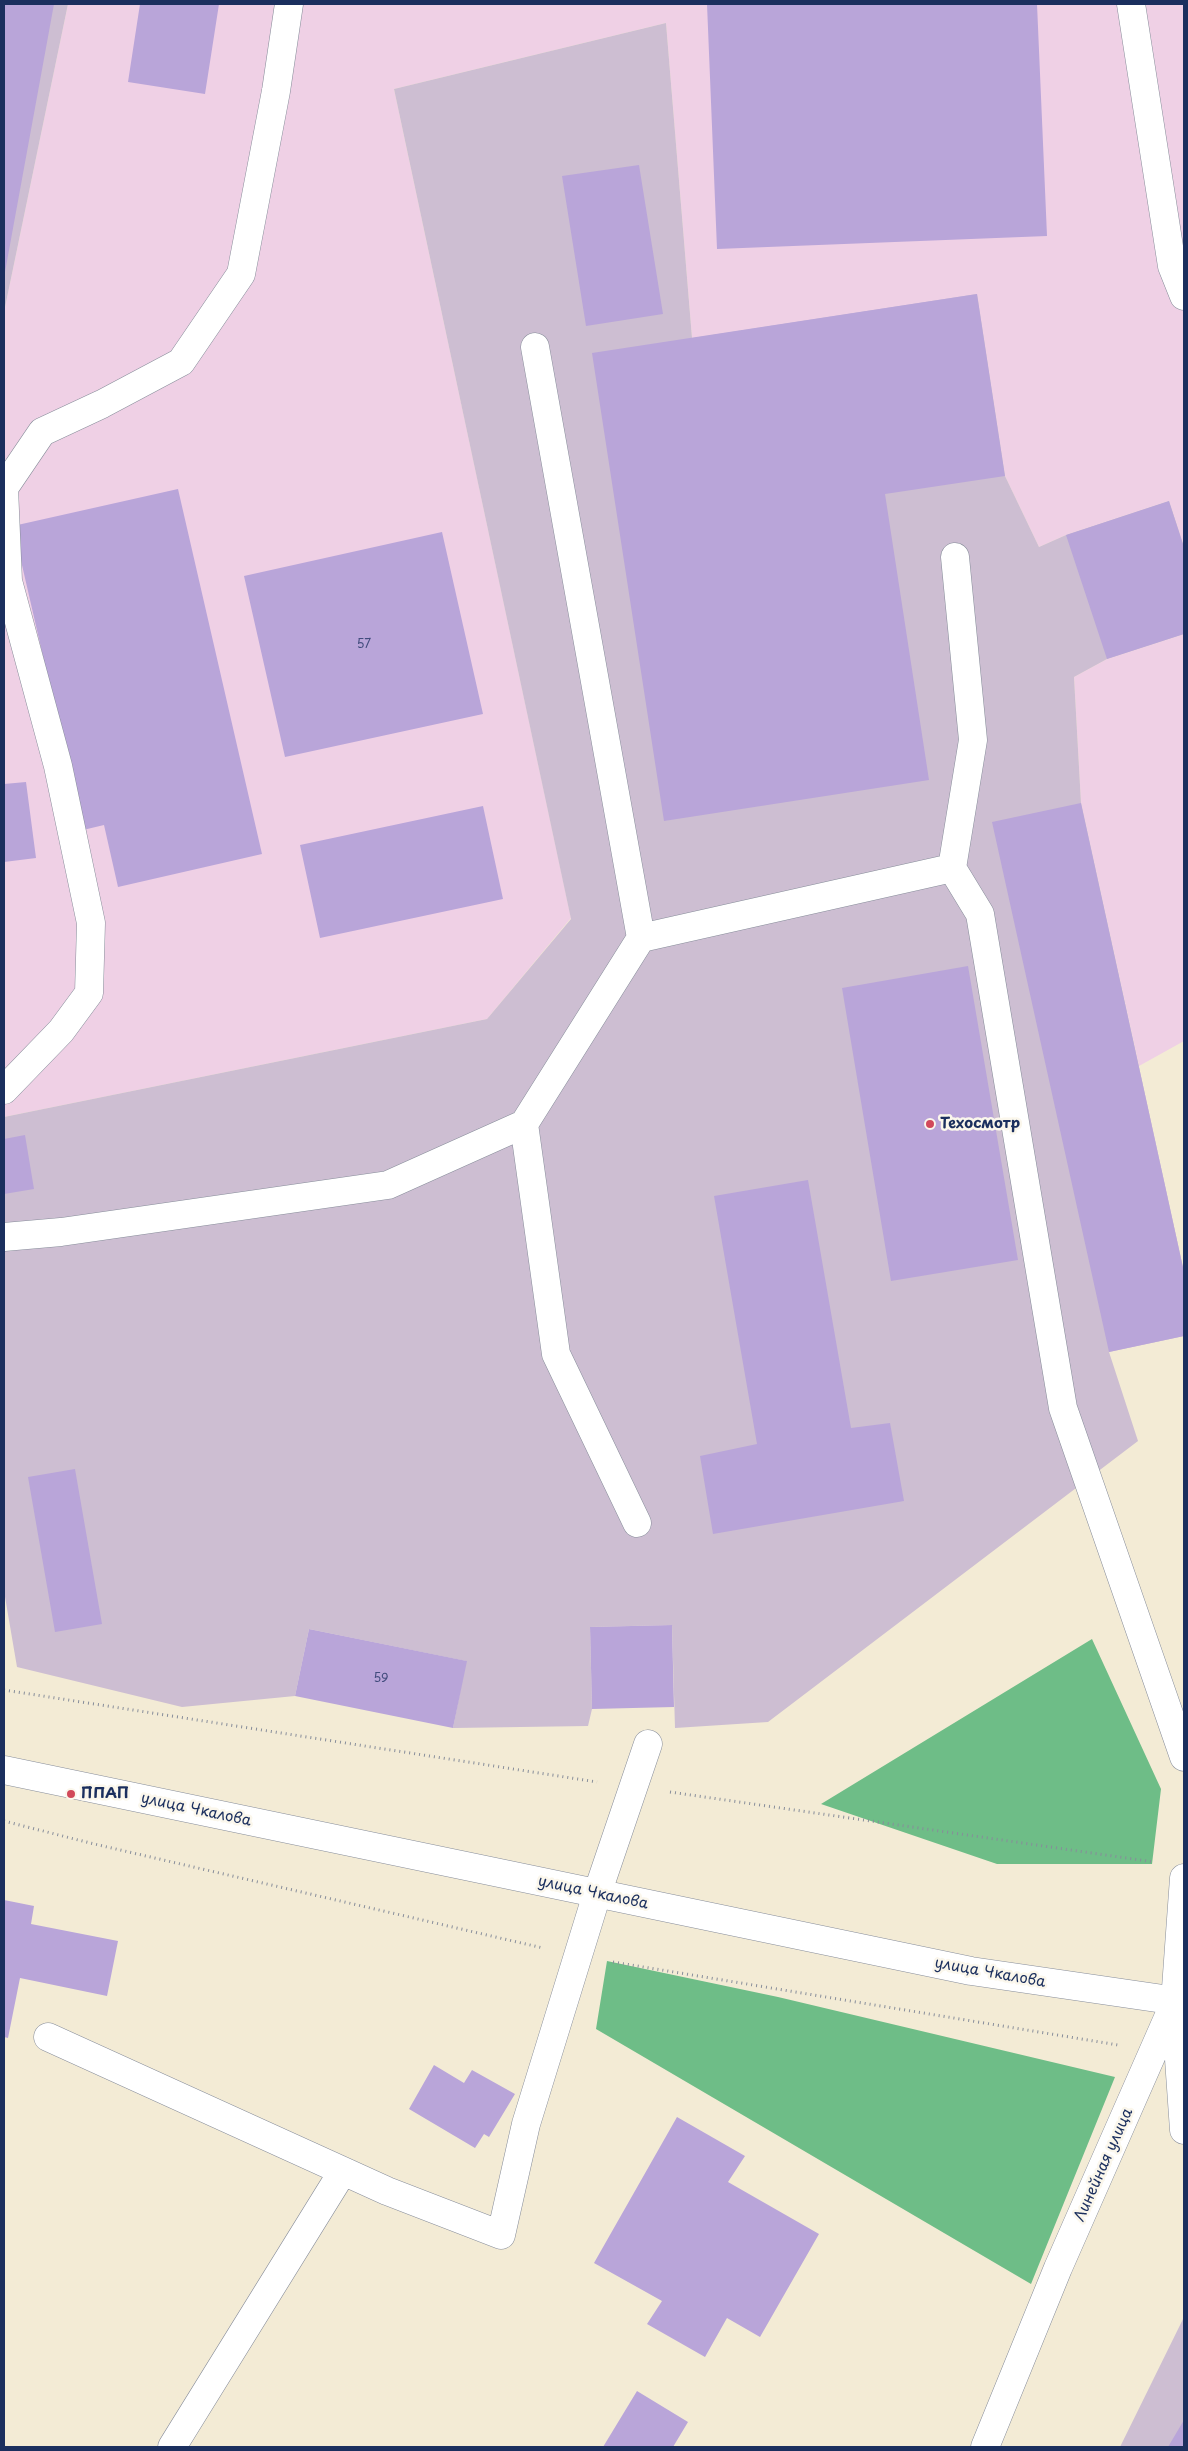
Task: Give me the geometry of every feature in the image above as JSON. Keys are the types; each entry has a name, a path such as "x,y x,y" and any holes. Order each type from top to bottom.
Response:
{"main road":[{"path":"4,1090 61,1031 89,993 91,923 58,766 8,581 4,488 42,432 102,404 181,362 241,274 276,91 290,4"},
{"path":"1131,4 1172,266 1184,296"},
{"path":"4,1237 62,1232 388,1185 524,1124 641,938 535,347"},
{"path":"955,557 973,740 952,868 980,914 1063,1408 1184,1757"},
{"path":"641,938 952,868"},
{"path":"524,1124 556,1354 637,1523"},
{"path":"48,2037 387,2191 500,2235 526,2124 597,1894 648,1744"},
{"name":"улица Чкалова","path":"4,1770 971,1971 1180,2002"},
{"path":"1184,1878 1180,2002 1184,2130"},
{"name":"Линейная улица","path":"985,2447 1058,2268 1180,2002"},
{"path":"172,2447 343,2171"}],"path":[{"path":"4,1690 634,1787 1156,1862"}],"shaded area":[{"path":"4,4 68,4 4,312"},
{"path":"68,4 1184,4 1184,547 1169,501 1066,535 1039,547 1005,476 977,295 692,338 666,23 394,89 571,918 487,1019 4,1117 4,312"},
{"path":"666,23 692,338 977,294 1005,476 1039,547 1066,535 1169,501 1184,547 1184,634 1107,659 1074,677 1081,803 1184,1272 1184,1336 1109,1352 1138,1441 768,1722 675,1728 672,1625 590,1627 592,1709 588,1726 453,1728 466,1661 309,1629 295,1696 182,1707 17,1667 4,1591 4,1117 487,1019 571,919 394,89"},
{"path":"1184,634 1184,1041 1139,1066 1081,803 1074,677 1107,659"},
{"path":"1184,2317 1184,2447 1120,2447"}],"green space":[{"path":"1092,1639 1161,1789 1152,1864 997,1864 821,1804"},
{"path":"607,1961 778,1997 1115,2077 1031,2284 596,2029"}],"building":[{"path":"4,4 54,4 5,272 4,272"},
{"path":"140,4 219,4 205,94 128,82"},
{"path":"707,4 1037,4 1047,236 717,249"},
{"path":"639,165 663,314 586,326 562,176"},
{"path":"977,294 1005,476 885,494 929,780 664,821 592,353"},
{"path":"178,489 262,854 118,887 104,825 83,830 13,526"},
{"path":"1169,501 1184,547 1184,634 1107,659 1066,535"},
{"path":"442,532 483,714 285,757 244,576"},
{"path":"26,782 36,858 4,862 4,784"},
{"path":"1081,803 1184,1272 1184,1336 1109,1352 992,822"},
{"path":"483,806 503,899 320,938 300,845"},
{"name":"Техосмотр","path":"968,966 1018,1260 891,1281 842,988"},
{"path":"25,1135 34,1189 4,1194 4,1139"},
{"path":"808,1180 851,1428 890,1423 904,1501 713,1534 700,1456 757,1444 714,1196"},
{"path":"75,1469 102,1624 55,1632 28,1477"},
{"path":"672,1625 674,1707 592,1709 590,1627"},
{"path":"309,1629 467,1661 453,1728 295,1696"},
{"path":"4,1900 34,1906 31,1924 118,1941 107,1996 20,1978 8,2038 4,2037"},
{"path":"434,2065 464,2083 472,2070 515,2094 489,2137 484,2134 475,2148 409,2109"},
{"path":"677,2117 745,2156 728,2182 819,2234 760,2337 727,2318 705,2357 647,2324 662,2301 594,2263"},
{"path":"637,2391 688,2422 673,2447 603,2447"},
{"path":"1184,2420 1184,2447 1168,2447"}],"place":[{"name":"Техосмотр","path":"930,1124"},
{"name":"ППАП","path":"71,1794"}]}
